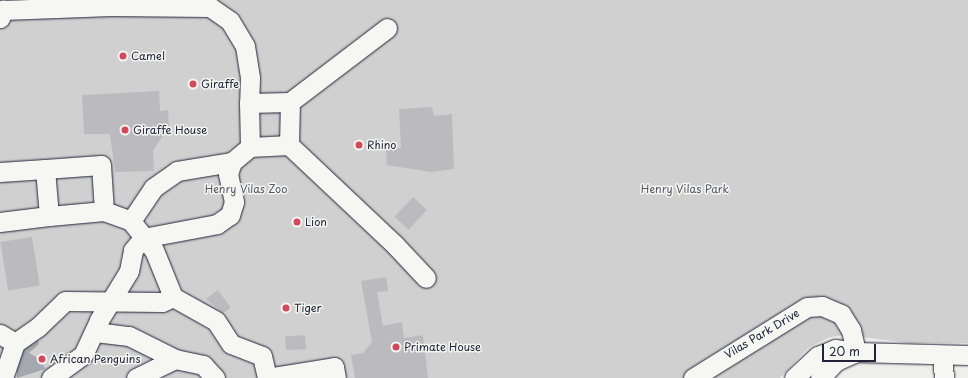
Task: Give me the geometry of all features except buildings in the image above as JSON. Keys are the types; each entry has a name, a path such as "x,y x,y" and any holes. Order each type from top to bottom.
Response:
{"street":[{"path":"0,18 3,10 110,6 210,7 230,21 245,46 250,78 250,147"},
{"path":"249,103 290,102 387,28"},
{"path":"289,145 290,102"},
{"path":"131,221 153,188 177,171 232,162 250,147 289,145 395,245 426,278"},
{"path":"51,378 83,355 129,271 133,250 143,238 217,224 227,219 234,206 228,174 232,162"},
{"path":"0,172 100,165 104,212"},
{"path":"45,169 49,216"},
{"path":"0,222 49,216 104,212 131,221 154,250 173,298 216,321 232,344 262,356 267,378 334,367 336,378"},
{"path":"3,378 7,338 38,327 65,301 113,299 162,302 173,298"},
{"name":"Vilas Park Drive","path":"693,378 807,307 822,306 841,314 851,330 856,352"},
{"path":"96,332 129,336 175,360 203,364 215,378"},
{"path":"794,378 818,356 832,350 968,355"},
{"path":"820,378 836,361 856,352"},
{"path":"942,355 944,378"},
{"path":"136,378 175,360"}],"green space":[{"path":"0,0 968,0 968,343 908,343 846,335 830,337 808,348 780,378 0,378"}],"shaded area":[{"path":"38,340 39,344 29,353 41,360 45,369 17,378 17,363 24,350"}],"place":[{"name":"Camel","path":"123,56"},
{"name":"Giraffe","path":"193,84"},
{"name":"Giraffe House","path":"125,130"},
{"name":"Rhino","path":"359,145"},
{"name":"Lion","path":"297,222"},
{"name":"Tiger","path":"286,308"},
{"name":"Primate House","path":"396,347"},
{"name":"African Penguins","path":"42,359"}],"park label":[{"name":"Henry Vilas Zoo","path":"246,189"},
{"name":"Henry Vilas Park","path":"685,189"}]}
